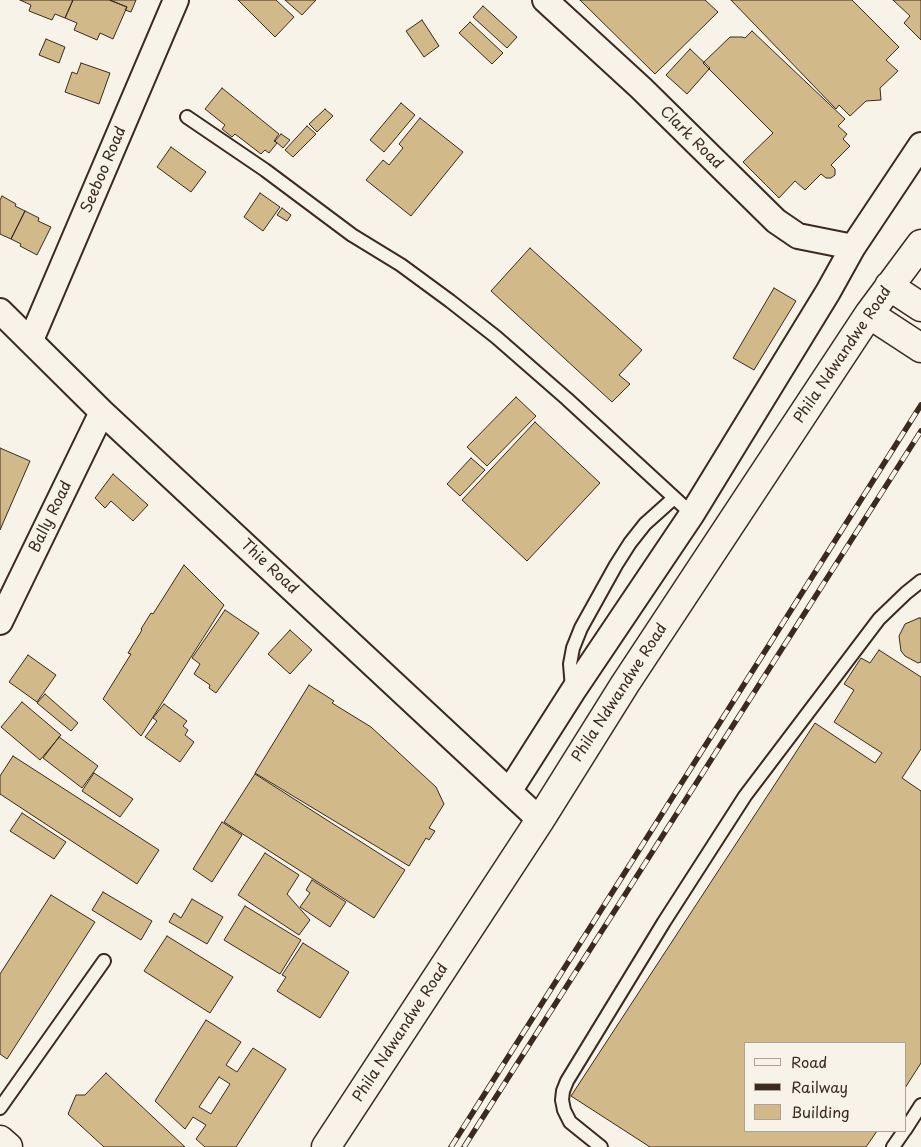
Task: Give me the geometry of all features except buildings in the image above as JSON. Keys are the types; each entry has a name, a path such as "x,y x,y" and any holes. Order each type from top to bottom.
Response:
{"street":[{"name":"Seeboo Road","path":"31,340 176,0"},
{"name":"Clark Road","path":"545,0 641,88 776,221 798,236 853,247"},
{"path":"510,790 572,691 692,514 828,292 853,247 921,145"},
{"name":"Phila Ndwandwe Road","path":"326,1147 540,820 625,684 870,314 921,244"},
{"path":"889,286 921,307"},
{"name":"Thie Road","path":"0,311 102,412 510,790 540,820"},
{"path":"870,314 921,348"},
{"name":"Bally Road","path":"0,622 102,412"},
{"path":"0,1140 8,1147"}],"lane":[{"path":"187,117 265,170 352,235 401,265 450,300 567,399 692,514"},
{"path":"572,691 570,664 573,648 581,628 630,543 645,524 674,498"},
{"path":"601,1147 570,1122 564,1110 562,1100 567,1081 664,922 746,796 879,619 906,593 919,586"},
{"path":"0,1108 104,961"},
{"path":"906,1128 921,1105"},
{"path":"893,1147 904,1132"}],"railway":[{"path":"451,1147 921,405"},
{"path":"464,1147 921,431"}]}
